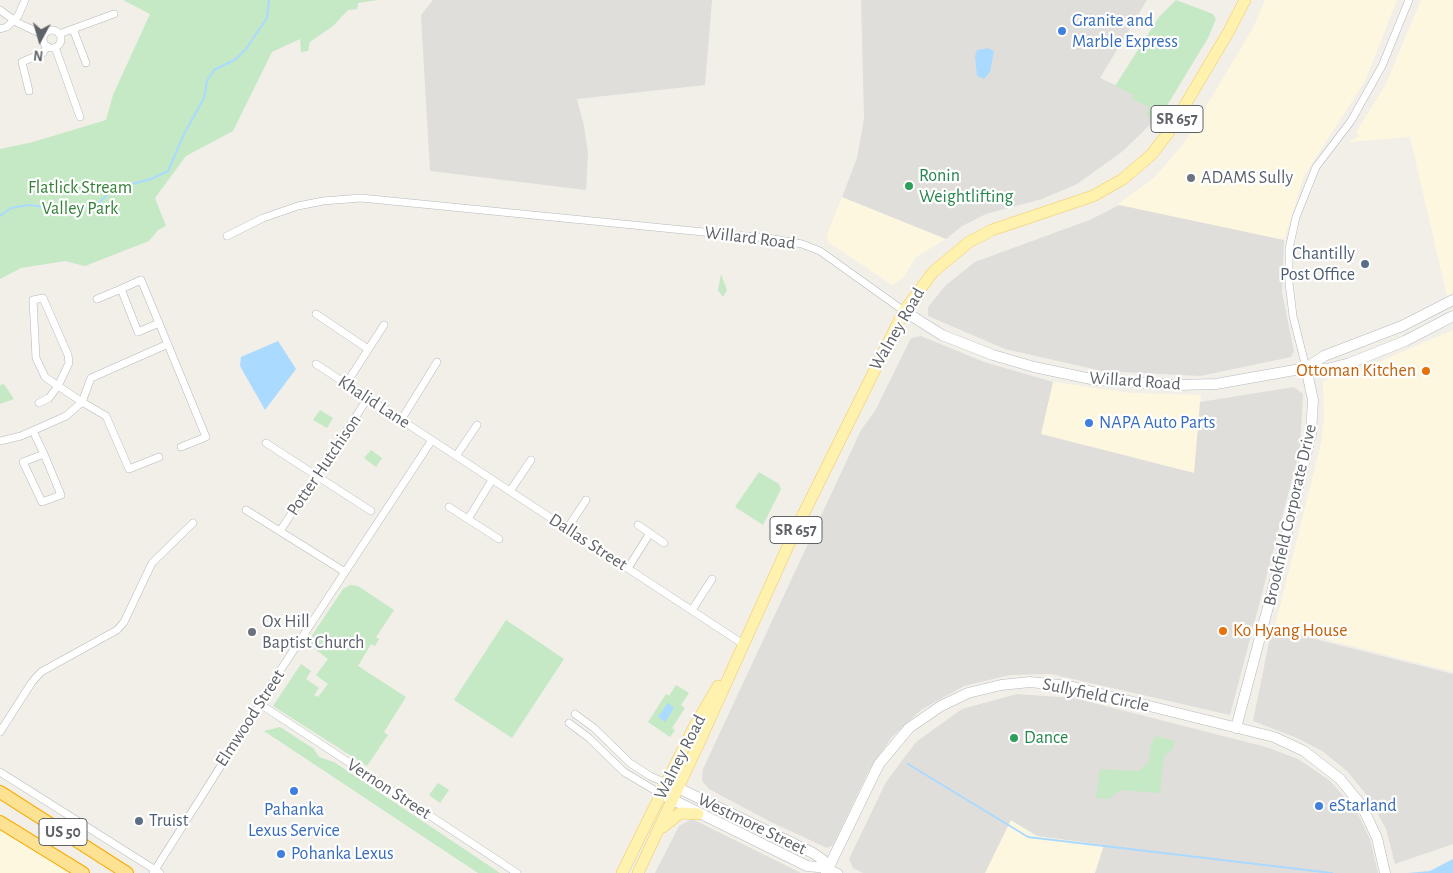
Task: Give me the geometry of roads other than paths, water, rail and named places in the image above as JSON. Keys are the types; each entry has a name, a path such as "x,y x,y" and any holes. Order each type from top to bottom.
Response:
{"highway":[{"name":"US 50","path":"0,792 127,873"},
{"name":"US 50","path":"0,822 83,873"}],"main road":[{"name":"Walney Road","path":"638,873 846,424 904,311 933,272 969,242 992,230 1093,196 1123,179 1151,155 1173,126 1230,31 1245,0"},
{"name":"Walney Road","path":"622,873 694,727 743,644"},
{"path":"657,834 678,814 686,812 698,814"}],"street":[{"path":"0,29 7,27 25,0"},
{"name":"Brookfield Corporate Drive","path":"1236,728 1281,558 1311,434 1313,400 1293,316 1289,283 1290,249 1296,217 1316,167 1350,121 1382,66 1409,0"},
{"path":"0,10 13,20 44,35"},
{"path":"44,35 51,30 59,34 114,14"},
{"path":"73,29 86,63"},
{"path":"47,46 55,47 61,42 59,34"},
{"path":"44,35 44,41 47,46"},
{"path":"29,91 22,62 43,53 47,46"},
{"path":"55,47 80,117"},
{"name":"Willard Road","path":"226,236 263,218 298,206 323,201 361,198 774,239 802,244 820,251 904,311 942,335 993,355 1034,367 1096,380 1139,384 1216,384 1306,368 1327,369 1350,363 1405,341 1453,316"},
{"path":"97,298 141,280 206,437 181,447"},
{"path":"121,288 138,332 159,323"},
{"path":"39,403 49,398 58,386 69,363 68,355 43,298 33,300 36,358 45,377 58,386 82,402 106,416 129,469 159,457"},
{"name":"Willard Road","path":"1306,368 1324,356 1402,326 1453,300"},
{"path":"316,314 368,349"},
{"path":"346,384 384,325"},
{"path":"0,442 33,431 66,416 82,402 91,378 168,344"},
{"path":"401,420 437,362"},
{"name":"Khalid Lane","path":"316,364 432,440"},
{"name":"Potter Hutchison","path":"280,531 368,398"},
{"path":"456,456 477,425"},
{"path":"33,431 44,454 61,495 42,502 23,462 44,454"},
{"name":"Dallas Street","path":"432,440 743,644"},
{"name":"Elmwood Street","path":"156,872 266,692 432,440"},
{"path":"266,442 371,511"},
{"path":"510,491 531,460"},
{"path":"468,519 492,480"},
{"path":"568,529 586,500"},
{"path":"449,507 499,539"},
{"path":"246,510 345,572"},
{"path":"0,732 32,682 42,672 117,630 124,622 152,563 193,523"},
{"path":"638,525 664,543"},
{"path":"628,568 650,533"},
{"path":"692,610 712,579"},
{"name":"Sullyfield Circle","path":"827,871 875,772 892,747 918,722 941,706 968,692 1018,682 1053,683 1274,737 1295,746 1323,763 1340,779 1358,801 1373,827 1381,849 1385,873"},
{"name":"Vernon Street","path":"260,704 517,873"},
{"name":"Westmore Street","path":"575,714 594,728 630,763 666,783 813,853 823,860 827,871"},
{"name":"Westmore Street","path":"569,723 589,738 618,768 660,794 807,866 827,871"},
{"path":"0,772 156,872"},
{"path":"827,871 838,873"}],"water":[{"path":"988,48 994,51 990,72 984,79 977,76 975,56 977,50"},
{"path":"278,341 296,369 265,410 240,366 241,357"},
{"path":"668,703 674,708 665,722 658,717"},
{"path":"1453,859 1453,873 1408,873 1430,871"}],"waterway":[{"path":"0,216 11,208 28,205 74,210 98,204 113,189 151,179 168,171 184,134 204,98 207,81 214,70 236,59 246,49 267,18 269,0"},
{"path":"908,764 1028,837 1332,873"}],"place":[{"name":"Granite and Marble Express","path":"1062,31"},
{"name":"ADAMS Sully","path":"1191,178"},
{"name":"Ronin Weightlifting","path":"909,186"},
{"name":"Chantilly Post Office","path":"1365,264"},
{"name":"Ottoman Kitchen","path":"1426,371"},
{"name":"NAPA Auto Parts","path":"1089,423"},
{"name":"Ko Hyang House","path":"1223,631"},
{"name":"Ox Hill Baptist Church","path":"252,632"},
{"name":"Dance","path":"1014,738"},
{"name":"Pahanka Lexus Service","path":"294,791"},
{"name":"eStarland","path":"1319,806"},
{"name":"Truist","path":"139,821"},
{"name":"Pohanka Lexus","path":"281,854"}],"park label":[{"name":"Flatlick Stream Valley Park","path":"80,198"}]}
